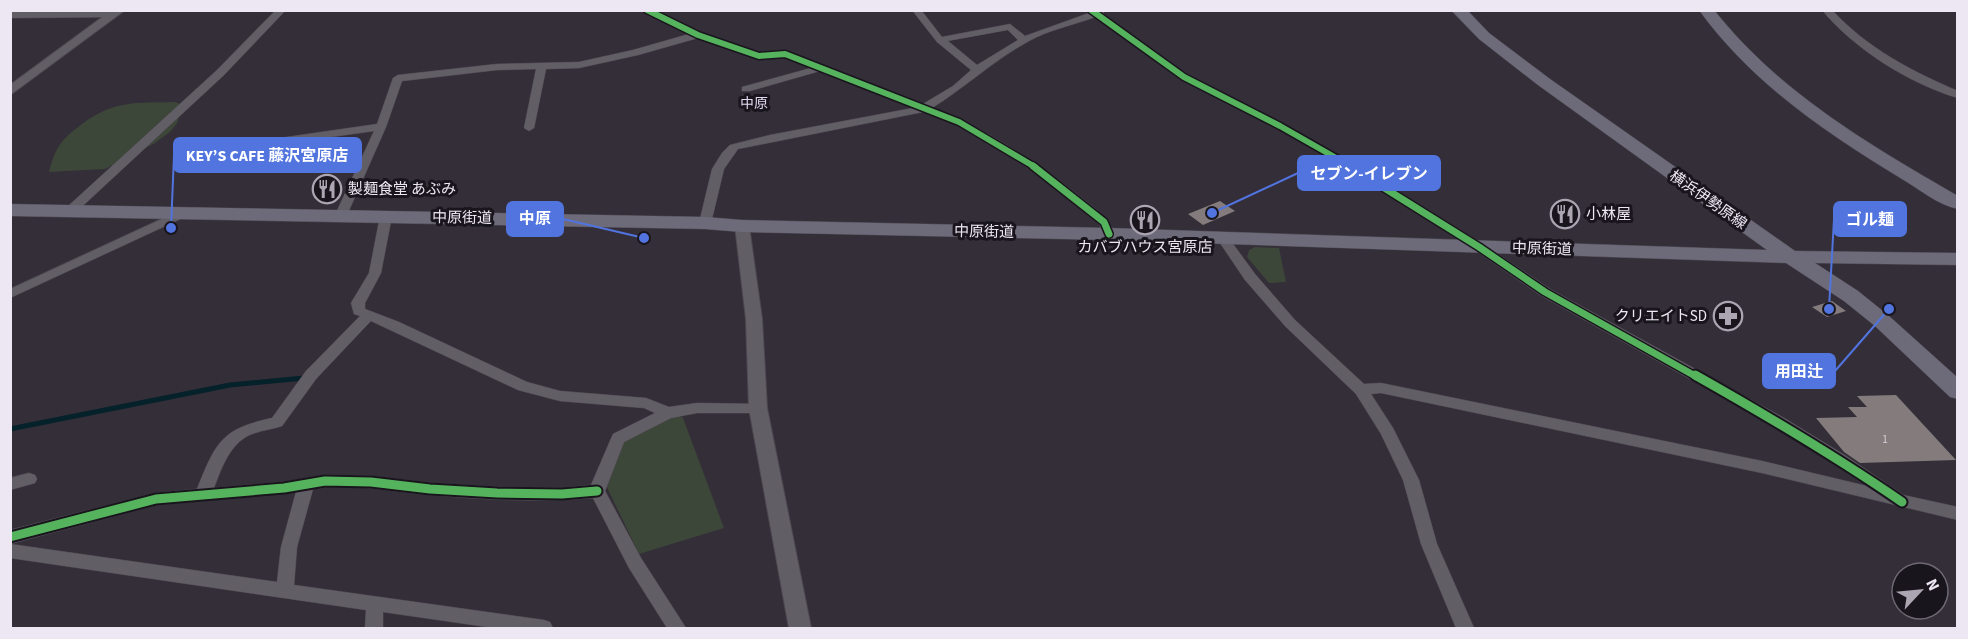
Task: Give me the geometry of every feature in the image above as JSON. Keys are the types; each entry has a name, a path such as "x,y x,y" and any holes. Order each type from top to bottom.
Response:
{"main road":[{"name":"横浜伊勢原線","path":"1458,10 1485,36 1544,82 1692,190 1851,296 1882,321 1958,391"},
{"path":"1706,10 1719,29 1758,68 1798,101 1892,166 1958,204"},
{"path":"1718,10 1773,69 1814,102 1856,132 1958,192"},
{"name":"中原街道","path":"10,210 705,223 742,226 1109,234 1224,240 1792,257 1958,259"}],"street":[{"path":"70,212 220,73 282,10"},
{"path":"647,10 698,35 759,56 785,54 959,122 1034,166 1104,222 1109,234"},
{"path":"916,10 940,40 977,70"},
{"path":"1826,10 1865,45 1906,73 1958,95"},
{"path":"705,223 718,169 734,147 922,109 957,88 977,70 1024,40 1098,11 1184,77 1280,126 1353,168 1479,247 1545,292 1779,422 1841,459 1902,502"},
{"path":"10,15 118,12"},
{"path":"10,91 118,12"},
{"path":"940,40 1010,27 1024,40"},
{"path":"341,215 381,127 398,78 497,67 579,64 599,61 698,35"},
{"path":"529,128 542,66"},
{"path":"746,89 821,68"},
{"path":"231,148 381,127"},
{"path":"10,294 183,213"},
{"path":"386,216 375,273 358,303 359,311 394,325 523,386 560,396 646,403 668,413"},
{"path":"742,226 754,319 758,408 800,628"},
{"path":"1224,240 1250,277 1290,323 1361,390 1389,432 1411,480 1429,544 1465,628"},
{"path":"203,495 216,465 235,436 248,429 277,422 311,375 369,315"},
{"path":"1361,390 1381,388 1628,439 1770,469 1958,514"},
{"path":"677,628 635,563 597,491 618,438 668,413 697,408 758,408"},
{"path":"10,484 29,479"},
{"path":"10,537 156,499 285,488 325,481 371,482 430,489 497,493 562,494 597,491"},
{"path":"285,591 289,547 306,484"},
{"path":"10,551 544,628"},
{"path":"374,628 375,605"}],"green space":[{"path":"175,102 183,105 177,123 171,131 155,143 105,169 49,172 54,156 64,139 94,116 126,104"},
{"path":"1255,247 1279,248 1286,282 1269,283 1247,257 1249,250"},
{"path":"677,415 683,418 724,528 639,554 605,483 623,440"}],"building":[{"path":"1220,201 1235,211 1203,225 1188,214"},
{"name":"カバブハウス宮原店","path":"1137,212 1151,213 1152,227 1138,227"},
{"path":"1832,301 1846,311 1827,317 1812,307"},
{"path":"1896,395 1956,460 1860,463 1844,452 1816,418 1857,417 1848,407 1867,407 1857,396"}],"waterway":[{"path":"10,429 230,385 304,378"}],"cycle path":[{"path":"647,10 698,35 759,56 785,54 959,122 1033,166 1104,222 1109,234"},
{"path":"1091,10 1184,77 1280,126 1353,168 1479,247 1545,292 1779,422 1841,460 1902,502"},
{"path":"10,537 156,499 284,488 325,481 371,482 430,489 497,493 562,494 597,491"}],"place":[{"name":"製麺食堂 あぶみ","path":"327,189"},
{"name":"セブン-イレブン","path":"1212,213"},
{"name":"小林屋","path":"1565,214"},
{"name":"カバブハウス宮原店","path":"1145,220"},
{"name":"KEY’S CAFE 藤沢宮原店","path":"171,228"},
{"name":"中原","path":"644,238"},
{"name":"ゴル麺","path":"1829,309"},
{"name":"用田辻","path":"1889,309"},
{"name":"クリエイトSD","path":"1728,316"}],"district":[{"name":"中原","path":"754,104"}]}
